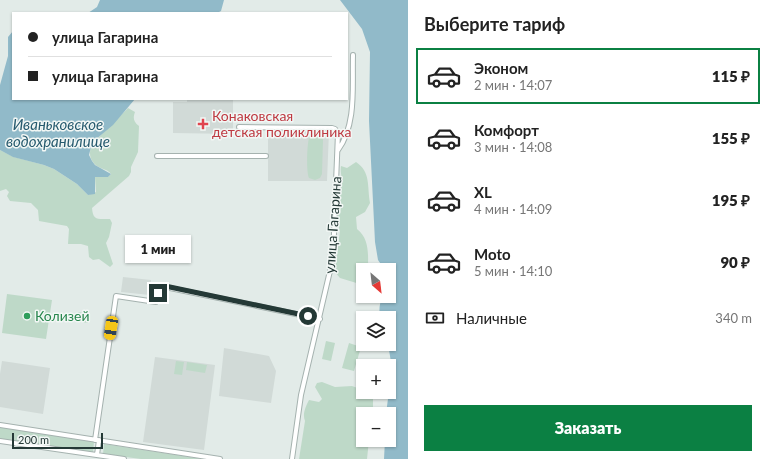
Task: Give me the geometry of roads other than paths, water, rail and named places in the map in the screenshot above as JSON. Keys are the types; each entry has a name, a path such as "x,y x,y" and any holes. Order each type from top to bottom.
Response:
{"street":[{"path":"338,150 347,137 350,122 353,55"},
{"name":"улица Гагарина","path":"239,127 335,129 338,133 335,246 331,273 301,395 292,459"},
{"path":"157,156 266,156"},
{"path":"97,456 97,440 116,296 156,302 160,289 165,286 320,319"},
{"path":"0,425 220,459"},
{"path":"0,441 124,459"}],"water":[{"path":"100,0 224,0 221,11 219,12 90,12 97,7"},
{"path":"340,0 408,0 408,459 384,459 385,447 396,447 396,407 387,407 388,399 396,399 396,359 390,359 389,351 396,351 396,311 379,310 380,303 396,303 396,263 380,263 378,260 375,242 369,121 370,52 362,29"},
{"name":"Иваньковское водохранилище","path":"12,32 12,100 134,100 113,125 95,140 91,147 89,155 92,161 95,165 111,174 108,177 95,177 95,194 88,195 77,184 54,169 13,157 0,150 0,85 8,56 8,37"}],"place":[{"name":"Конаковская детская поликлиника","path":"203,124"},
{"name":"Колизей","path":"27,316"}]}
